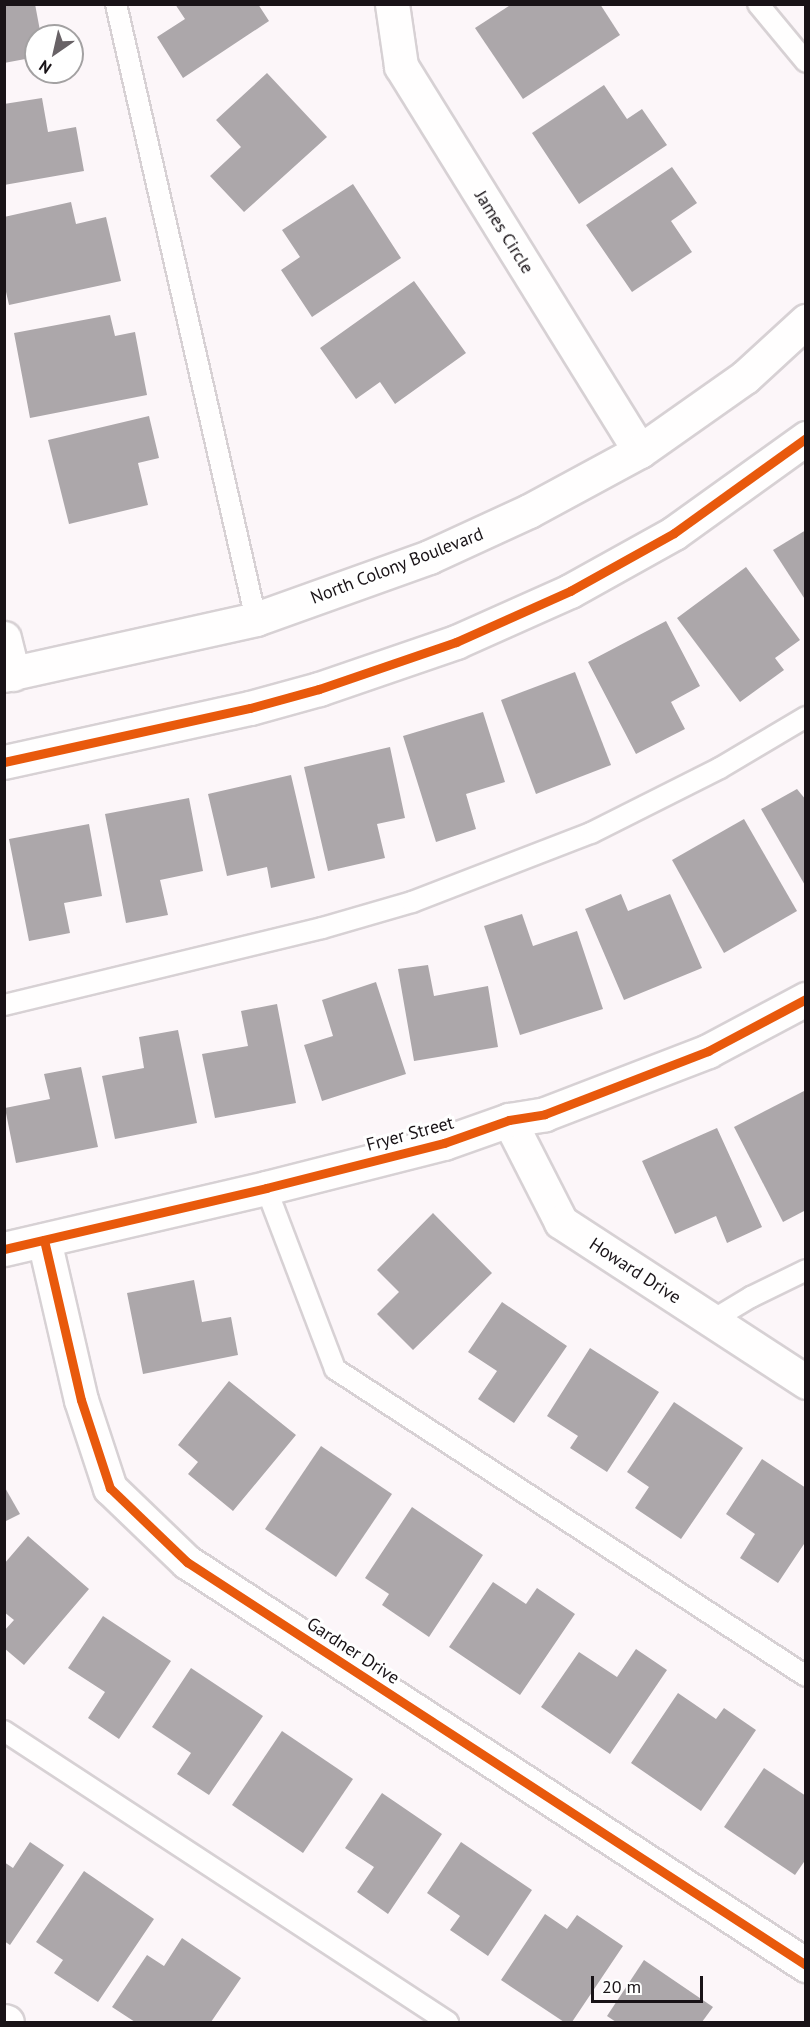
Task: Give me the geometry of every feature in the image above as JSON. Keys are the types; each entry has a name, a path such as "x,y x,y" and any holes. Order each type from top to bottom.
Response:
{"street":[{"name":"James Circle","path":"392,4 401,66 640,451"},
{"name":"North Colony Boulevard","path":"9,674 256,619 429,557 529,511 640,451 745,377 806,321"},
{"path":"4,762 250,708 319,689 456,642 570,591 674,533 806,438"},
{"path":"4,638 9,674"},
{"name":"Fryer Street","path":"4,1249 266,1188 444,1143 509,1120 545,1114 708,1051 806,999"},
{"name":"Howard Drive","path":"509,1120 561,1222 806,1382"},
{"name":"Gardner Drive","path":"44,1240 81,1400 110,1488 186,1562 806,1965"}],"lane":[{"path":"116,4 256,619"},
{"path":"758,4 806,62"},
{"path":"4,1005 322,928 412,902 591,833 720,768 806,717"},
{"path":"266,1188 334,1370 806,1676"},
{"path":"711,1321 751,1297 806,1270"},
{"path":"4,1731 448,2022"}],"building":[{"path":"4,4 35,4 39,24 24,24 24,59 4,63"},
{"path":"175,4 258,4 269,21 183,78 157,37 185,19"},
{"path":"512,4 600,4 620,35 523,99 475,28"},
{"path":"267,73 327,137 244,212 210,176 241,147 216,120"},
{"path":"604,85 627,119 642,109 667,145 579,204 532,133"},
{"path":"42,98 48,132 76,127 84,171 4,185 4,104"},
{"path":"672,167 697,203 671,221 692,252 632,292 586,225"},
{"path":"353,184 401,258 312,317 281,270 300,257 282,230"},
{"path":"71,202 76,224 106,217 121,281 9,305 4,283 4,217"},
{"path":"414,281 466,353 395,404 380,382 356,399 320,348"},
{"path":"110,315 115,336 135,332 147,395 30,418 14,333"},
{"path":"149,416 159,458 138,463 148,505 69,524 48,440"},
{"path":"806,530 806,601 773,550"},
{"path":"746,567 800,640 775,658 784,670 740,702 677,618"},
{"path":"666,621 700,686 671,702 685,729 636,754 588,662"},
{"path":"575,672 611,765 536,794 501,700"},
{"path":"483,712 505,782 466,794 476,829 436,842 403,736"},
{"path":"390,747 405,818 377,824 385,858 328,871 304,767"},
{"path":"291,775 315,878 271,888 267,867 227,876 208,794"},
{"path":"797,789 806,800 806,887 761,809"},
{"path":"189,798 203,871 160,880 168,915 126,923 105,814"},
{"path":"744,819 797,911 724,953 672,860"},
{"path":"89,824 102,896 64,903 70,933 29,941 9,839"},
{"path":"621,894 628,911 670,894 702,968 624,1000 585,909"},
{"path":"522,914 533,946 577,931 603,1009 520,1035 484,926"},
{"path":"428,965 434,996 488,986 498,1047 414,1061 398,969"},
{"path":"376,982 406,1074 322,1101 304,1045 333,1036 322,1000"},
{"path":"277,1004 296,1103 215,1118 202,1054 248,1046 241,1011"},
{"path":"178,1030 197,1123 115,1139 102,1076 144,1068 139,1037"},
{"path":"81,1067 98,1147 16,1163 5,1108 50,1099 44,1074"},
{"path":"806,1090 806,1210 783,1222 734,1127"},
{"path":"717,1128 762,1227 727,1243 716,1216 675,1234 642,1161"},
{"path":"433,1213 492,1273 413,1350 377,1314 399,1292 377,1270"},
{"path":"194,1280 202,1322 231,1317 238,1355 143,1374 127,1293"},
{"path":"502,1302 567,1346 514,1423 478,1399 497,1371 468,1352"},
{"path":"590,1348 659,1392 607,1472 570,1448 578,1436 547,1416"},
{"path":"229,1381 296,1435 233,1511 188,1474 198,1462 178,1445"},
{"path":"674,1402 743,1448 681,1539 635,1508 649,1487 627,1472"},
{"path":"321,1446 392,1494 336,1577 265,1529"},
{"path":"762,1459 806,1488 806,1541 778,1583 740,1558 755,1534 726,1514"},
{"path":"4,1486 20,1514 4,1522"},
{"path":"412,1507 483,1555 429,1637 382,1605 389,1594 365,1578"},
{"path":"28,1536 89,1589 24,1665 4,1648 4,1631 14,1620 4,1612 4,1564"},
{"path":"493,1582 526,1604 537,1588 575,1614 520,1695 449,1647"},
{"path":"103,1616 171,1661 119,1739 88,1718 105,1692 68,1668"},
{"path":"636,1649 667,1670 610,1754 541,1707 579,1652 617,1677"},
{"path":"191,1668 263,1716 209,1795 177,1774 191,1753 152,1727"},
{"path":"678,1693 716,1719 724,1708 756,1730 701,1811 631,1763"},
{"path":"282,1731 353,1779 303,1853 232,1805"},
{"path":"764,1768 806,1796 806,1859 795,1875 724,1827"},
{"path":"382,1793 442,1834 388,1914 357,1892 374,1867 345,1848"},
{"path":"30,1842 64,1865 10,1945 4,1941 4,1862 13,1868"},
{"path":"461,1842 532,1890 488,1956 450,1930 460,1916 427,1893"},
{"path":"84,1871 154,1919 98,2002 54,1973 63,1960 36,1942"},
{"path":"545,1914 567,1929 577,1915 623,1946 572,2022 564,2022 501,1980"},
{"path":"182,1938 241,1978 211,2022 135,2022 112,2007 147,1955 164,1966"},
{"path":"644,1960 713,2007 702,2022 616,2022 607,2016"}],"cycle path":[{"path":"4,762 250,708 319,689 456,642 570,591 674,533 806,438"},
{"path":"4,1249 266,1188 444,1143 509,1120 545,1114 708,1051 806,999"},
{"path":"44,1240 81,1400 110,1488 187,1562 806,1965"}]}
